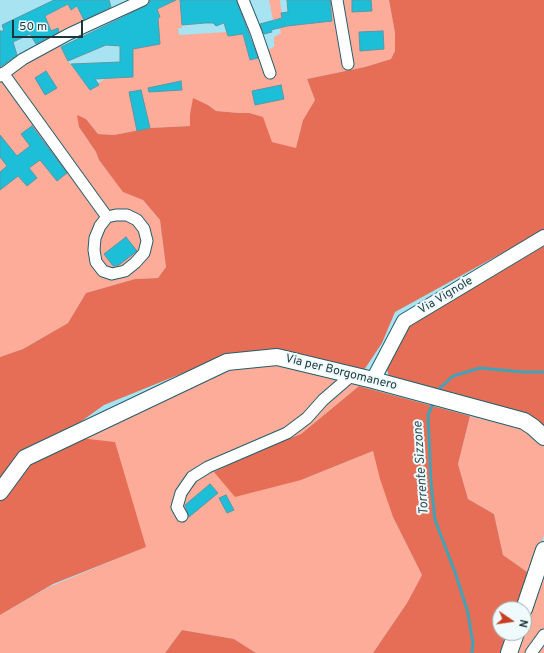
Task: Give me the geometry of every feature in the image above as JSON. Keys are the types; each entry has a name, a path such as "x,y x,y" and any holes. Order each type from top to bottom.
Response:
{"main road":[{"name":"Via per Borgomanero","path":"0,492 25,458 227,362 277,357 373,380 524,421 544,437"},
{"path":"527,601 543,559"},
{"path":"510,653 514,641"}],"street":[{"path":"243,0 256,32 270,74"},
{"path":"337,0 348,64"},
{"path":"107,217 2,74 23,59 69,34 137,1"},
{"path":"127,215 137,220 144,229 147,241 144,253 135,263 125,271 112,274 102,271 96,262 94,250 95,238 100,226 107,217 127,215"},
{"name":"Via Vignole","path":"373,380 404,322 544,237"},
{"path":"182,516 177,507 180,493 192,477 208,467 287,433 307,418 323,400 352,375"},
{"path":"531,653 544,635"}],"shaded area":[{"path":"179,0 181,12 182,28 178,28 179,35 227,32 228,36 243,34 250,60 260,57 269,49 274,47 274,37 281,33 277,19 273,20 269,0 280,0 283,26 332,21 330,0 389,0 395,33 395,51 391,59 365,67 307,79 315,100 303,120 296,149 272,142 249,113 216,111 208,105 194,99 190,114 191,126 150,128 114,135 98,134 86,119 79,127 96,152 99,160 123,191 143,200 160,220 166,267 158,278 135,279 86,293 68,323 23,349 0,357 0,78 59,43 68,61 90,90 99,85 98,83 105,79 132,77 134,21 150,21 160,17 156,6 162,4 166,5"},
{"path":"389,0 544,0 544,230 395,312 382,343 364,370 225,356 104,405 61,436 115,442 146,547 53,584 0,615 0,357 23,349 68,323 86,293 135,279 158,278 166,267 160,220 143,200 123,192 99,160 96,152 79,127 77,115 86,119 98,134 114,135 150,128 190,126 190,114 193,98 208,105 216,111 249,113 263,117 272,142 296,148 303,120 315,100 307,79 365,67 391,59 395,51 395,33"},
{"path":"68,4 71,10 77,7 86,24 61,36 58,28 51,31 49,25 46,26 39,20"},
{"path":"544,246 544,431 392,385 386,367 409,325"},
{"path":"276,363 359,386 301,434 258,451 301,480 373,451 393,517 422,575 407,603 373,653 256,653 234,639 182,630 165,653 0,653 0,615 49,587 145,547 79,438 226,366"},
{"path":"359,386 470,416 458,464 468,499 494,514 503,555 530,574 521,601 492,601 492,641 506,641 502,653 373,653 407,603 422,575 393,517 380,479 373,451 301,480 235,497 214,472 258,451 301,434"},
{"path":"470,416 518,428 544,443 544,535 530,574 503,555 494,514 468,499 458,464"},
{"path":"544,566 544,653 513,653 517,641 532,641 531,601"},
{"path":"182,630 234,639 256,653 165,653"}],"building":[{"path":"54,0 109,0 111,7 84,20 77,6 71,10 68,4 45,16 51,31 58,28 59,32 36,44 30,34 13,42 17,55 0,67 0,31 4,31 2,25"},
{"path":"150,0 176,0 157,9 160,17 158,18 160,44 133,49 133,77 95,79 99,85 90,90 71,64 120,62 120,46 106,45 68,61 61,47 146,6 149,4"},
{"path":"180,0 236,0 258,58 250,60 243,34 228,36 224,23 216,26 213,23 182,25"},
{"path":"287,0 330,0 332,21 287,26 271,30 272,32 264,34 260,24 282,18 281,13 288,12"},
{"path":"352,0 371,0 372,11 352,12"},
{"path":"383,31 384,49 360,51 359,32"},
{"path":"46,71 57,88 45,95 35,78"},
{"path":"181,81 182,90 149,92 148,88"},
{"path":"281,85 284,99 255,105 252,91"},
{"path":"141,90 150,128 137,131 129,92"},
{"path":"32,126 67,173 57,181 40,160 29,168 37,178 27,186 18,176 0,190 0,172 7,166 0,157 0,135 17,156 30,146 21,134"},
{"path":"126,237 137,251 119,265 113,266 104,254"},
{"path":"210,484 218,493 189,517 185,505"},
{"path":"226,495 234,510 227,513 219,498"}],"waterway":[{"name":"Torrente Sizzone","path":"437,393 440,388 453,376 480,368 523,372 544,372"},
{"name":"Torrente Sizzone","path":"434,402 428,415 431,483 435,520 456,575 468,613 473,644 472,653"}]}
